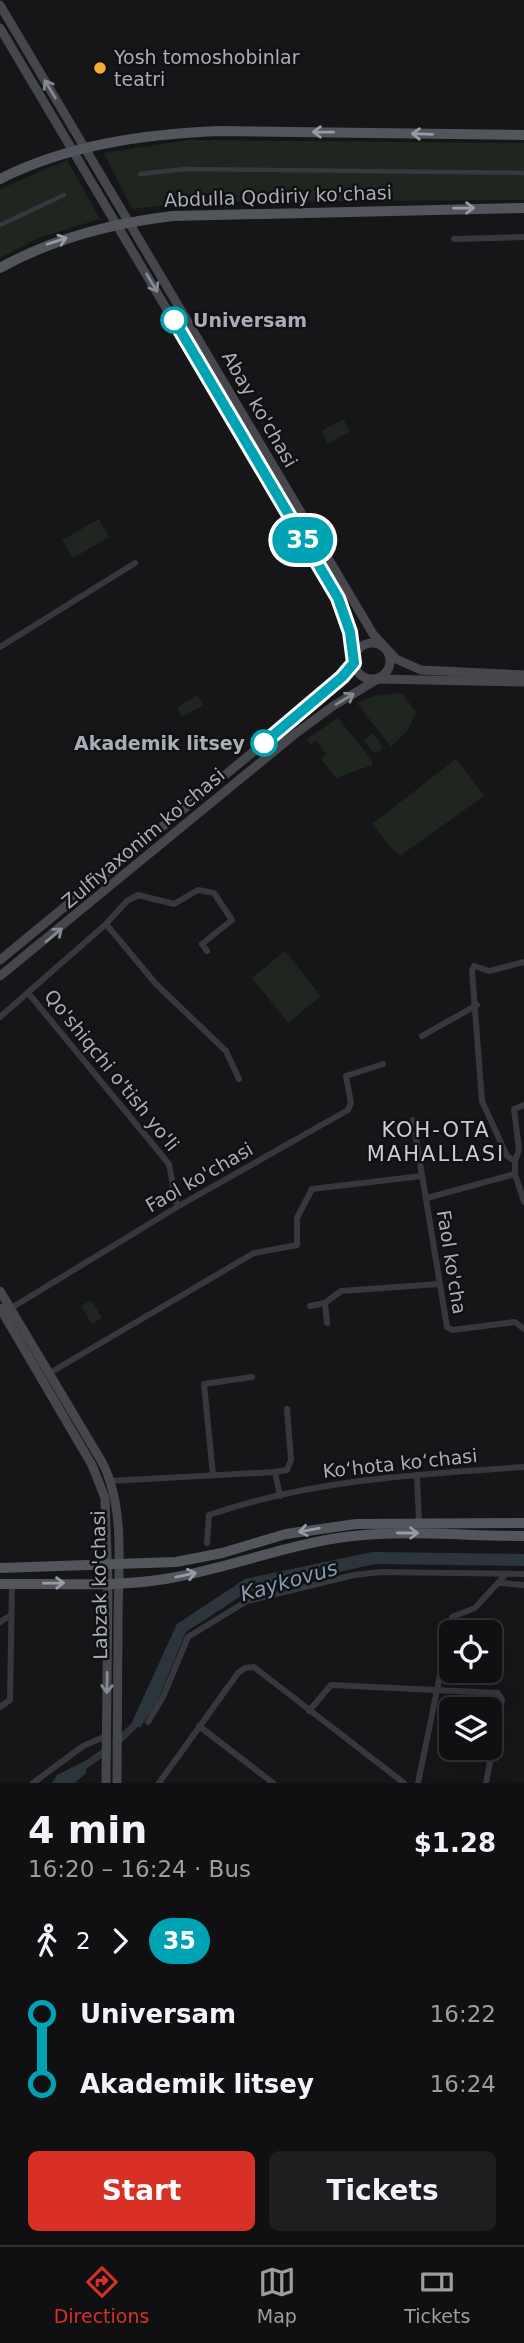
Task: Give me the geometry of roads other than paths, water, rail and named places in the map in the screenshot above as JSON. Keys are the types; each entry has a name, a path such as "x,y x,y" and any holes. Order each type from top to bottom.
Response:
{"main road":[{"name":"Abay ko'chasi","path":"0,5 362,617 385,648"},
{"name":"Abay ko'chasi","path":"0,28 338,598 350,632 354,663"},
{"path":"0,179 73,151 165,134 219,131 524,135"},
{"name":"Abdulla Qodiriy ko'chasi","path":"0,268 41,247 130,222 211,213 524,208"},
{"path":"277,495 286,488"},
{"path":"524,675 428,671 405,664 385,648 368,644 358,651 354,663 362,677 378,679 524,682"},
{"path":"378,679 390,666 385,648"},
{"name":"Zulfiyaxonim ko'chasi","path":"0,960 300,713 354,663"},
{"name":"Zulfiyaxonim ko'chasi","path":"0,976 295,734 332,706 378,679"},
{"name":"Labzak ko'chasi","path":"0,1291 4,1310 106,1482"},
{"name":"Labzak ko'chasi","path":"4,1310 48,1374 106,1482 116,1507 113,1582 117,1783"},
{"path":"0,1568 113,1565 192,1559 321,1528 419,1522 524,1523"},
{"path":"0,1584 169,1578 306,1543 357,1536 416,1533 524,1536"},
{"path":"235,1549 234,1556 239,1561"},
{"name":"Labzak ko'chasi","path":"106,1783 113,1582"}],"street":[{"path":"140,174 185,169 524,173"},
{"path":"0,225 64,195"},
{"path":"454,239 524,237"},
{"path":"0,647 135,563"},
{"path":"0,1017 106,924 127,901 138,895 174,905 198,890 213,892 232,920 201,944 206,951"},
{"path":"106,924 156,984 226,1051 239,1079"},
{"path":"515,1161 507,1156 482,1101 477,1005 472,971 474,966 480,965 489,971 524,962"},
{"name":"Qo'shiqchi o'tish yo'li","path":"29,994 169,1164 177,1207"},
{"path":"422,1036 477,1005"},
{"name":"Faol ko'chasi","path":"4,1310 348,1110 351,1103 346,1076 383,1064"},
{"path":"524,1105 514,1109 519,1149 515,1174 524,1202"},
{"name":"Faol ko'cha","path":"414,1120 446,1324 450,1329 515,1322 524,1329"},
{"path":"426,1198 515,1174"},
{"path":"48,1374 254,1253 297,1245 298,1218 312,1189 422,1176"},
{"path":"310,1306 325,1303 341,1291 439,1284"},
{"path":"325,1303 327,1323"},
{"path":"213,1475 204,1384 252,1377"},
{"path":"106,1482 275,1472 291,1467 287,1409"},
{"name":"Koʻhota koʻchasi","path":"208,1543 209,1515 334,1483 524,1467"},
{"path":"275,1472 280,1496"},
{"path":"417,1477 419,1522"},
{"path":"148,1722 163,1697 188,1637 247,1601 354,1575 381,1572 524,1574"},
{"path":"418,1783 434,1691 452,1617 475,1608 506,1574"},
{"path":"500,1583 524,1585"},
{"path":"0,1707 10,1700 12,1584"},
{"path":"0,1622 11,1615"},
{"path":"159,1783 238,1673 244,1668 254,1667 404,1783"},
{"path":"309,1711 331,1685 498,1693 502,1696 486,1783"},
{"path":"199,1726 272,1783"},
{"path":"33,1783 83,1746 106,1739"}],"water":[{"path":"372,1552 524,1554 524,1566 375,1564 247,1592 186,1632 158,1700 140,1728 132,1722 177,1624 245,1579"},
{"path":"87,1760 86,1773 75,1783 52,1783 57,1775"}],"waterway":[{"name":"Kaykovus","path":"116,1743 140,1720"},
{"name":"Kaykovus","path":"80,1769 107,1750"}],"place":[{"name":"Yosh tomoshobinlar teatri","path":"100,68"},
{"name":"Universam","path":"174,320"},
{"name":"Akademik litsey","path":"264,743"}],"district":[{"name":"KOH-OTA MAHALLASI","path":"436,1142"}]}
